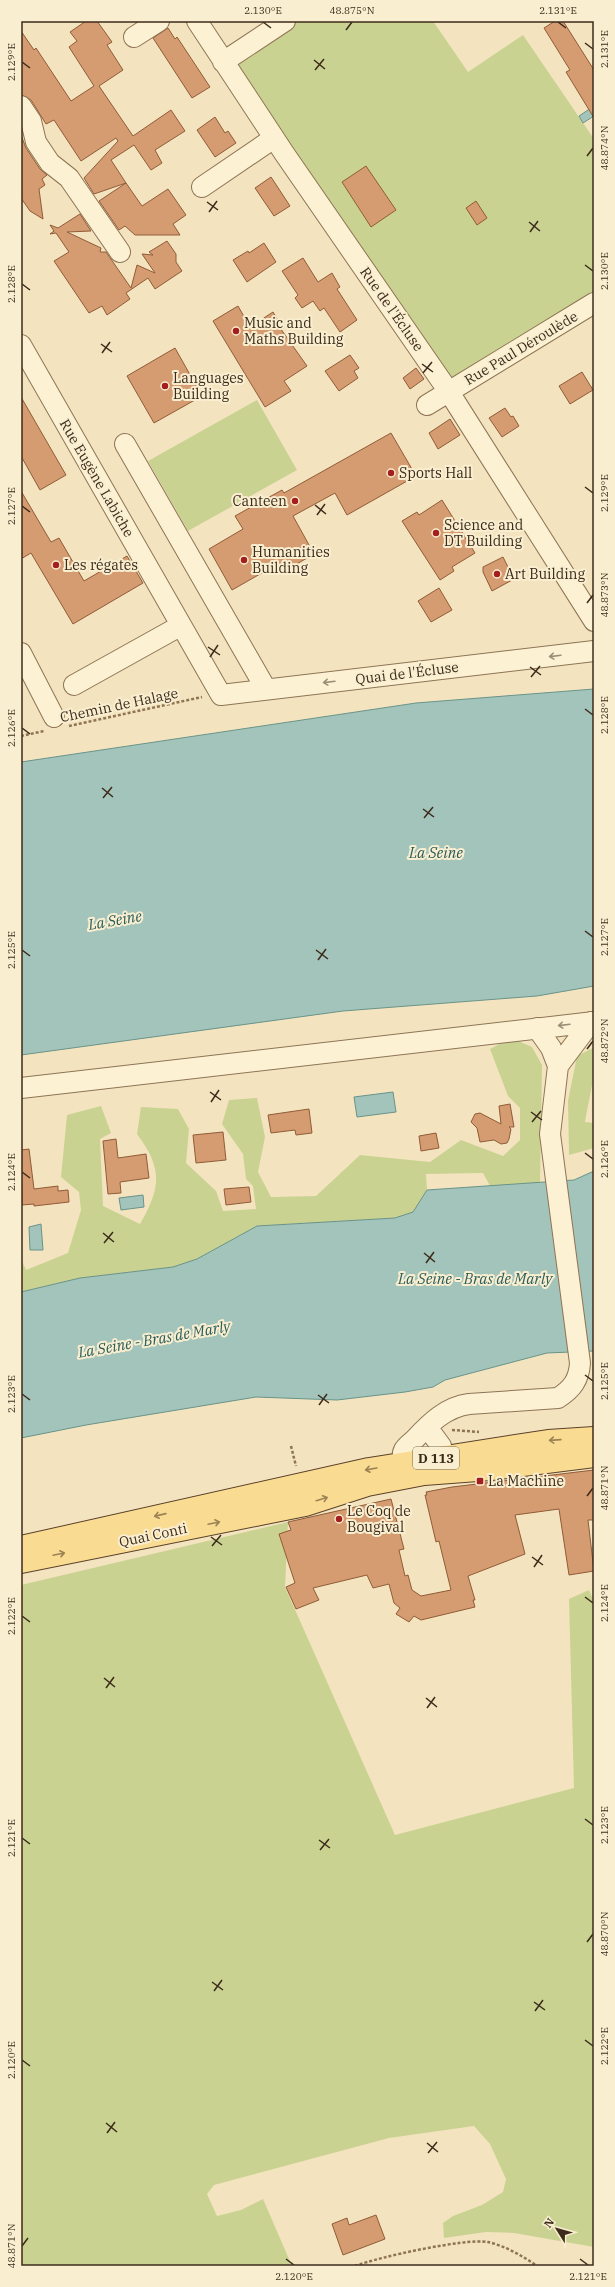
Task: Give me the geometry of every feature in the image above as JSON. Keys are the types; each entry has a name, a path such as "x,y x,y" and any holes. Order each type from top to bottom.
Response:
{"main road":[{"name":"D 113","path":"404,1471 445,1464 548,1441 594,1438"},
{"name":"D 113","path":"445,1464 491,1469 594,1456"},
{"name":"Quai Conti","path":"21,1547 280,1488 404,1471"},
{"name":"Quai Conti","path":"21,1562 305,1505 367,1485 404,1471"}],"street":[{"path":"134,37 158,21"},
{"name":"Rue de l'Écluse","path":"197,21 274,138 449,392 594,621"},
{"path":"223,62 285,21"},
{"path":"21,106 31,120 36,142 50,163 69,178 120,252"},
{"path":"202,187 274,138"},
{"name":"Rue Paul Déroulède","path":"427,405 594,303"},
{"name":"Rue Eugène Labiche","path":"21,345 180,626 221,695"},
{"path":"125,444 266,689"},
{"path":"74,685 180,626"},
{"name":"Quai de l'Écluse","path":"221,695 594,651"},
{"path":"21,653 57,725"},
{"path":"21,1088 593,1022"},
{"path":"558,1066 593,1022"},
{"path":"404,1471 404,1450 427,1427 447,1411 458,1405 558,1398 568,1392 576,1382 580,1363 550,1134 558,1066 551,1048 537,1028"},
{"path":"427,1427 441,1446 445,1464"}],"path":[{"name":"Chemin de Halage","path":"21,736 57,725 221,695"},
{"path":"451,1424 448,1429 486,1432"},
{"path":"291,1446 296,1467"},
{"path":"355,2266 468,2241 488,2242 512,2251 537,2266"}],"green space":[{"path":"285,21 433,21 468,72 523,35 594,139 594,303 449,392 223,62"},
{"path":"257,400 297,470 188,531 148,461"},
{"path":"511,1038 532,1047 542,1065 540,1184 490,1186 483,1173 426,1174 427,1190 413,1212 395,1218 257,1226 197,1259 173,1267 80,1278 21,1292 21,1259 26,1270 68,1253 81,1210 79,1192 61,1177 67,1115 101,1106 111,1133 100,1139 103,1206 140,1224 152,1199 156,1178 155,1168 145,1146 137,1134 141,1107 178,1109 189,1129 186,1163 216,1191 223,1211 256,1209 253,1186 246,1179 243,1154 222,1124 229,1100 257,1098 265,1137 258,1172 271,1197 316,1196 360,1155 430,1162 461,1140 503,1156 520,1140 520,1108 508,1096 490,1049"},
{"path":"593,1048 594,1067 585,1122 594,1123 594,1148 569,1155 568,1101 577,1056"},
{"path":"288,1522 285,1587 395,1835 574,1788 569,1599 589,1590 594,1602 594,2247 514,2233 486,2232 444,2238 443,2223 453,2216 482,2205 503,2192 506,2179 490,2144 474,2126 389,2138 214,2185 207,2194 217,2216 241,2210 263,2199 292,2266 21,2266 21,1585"}],"water":[{"path":"594,106 594,116 583,123 579,116"},
{"name":"La Seine","path":"594,689 594,986 537,996 343,1011 21,1055 21,762 416,703"},
{"path":"393,1092 396,1112 357,1117 354,1097"},
{"name":"La Seine - Bras de Marly","path":"594,1171 594,1351 547,1353 445,1380 433,1387 405,1392 337,1400 256,1397 86,1425 21,1438 21,1292 80,1278 173,1267 197,1259 257,1226 395,1218 413,1212 427,1190 574,1180"},
{"path":"143,1195 144,1207 121,1210 119,1198"},
{"path":"41,1224 43,1250 30,1250 29,1227"}],"building":[{"path":"86,21 97,21 112,42 107,45 123,70 99,86 133,136 171,110 185,131 155,150 162,163 151,170 134,145 111,160 126,183 94,194 84,178 118,141 116,138 81,161 54,120 46,124 31,100 21,95 21,31 34,50 36,48 71,101 94,86 69,47 77,41 70,32"},
{"path":"555,21 563,21 594,70 594,118 566,72 570,70 544,28"},
{"path":"168,28 175,39 177,37 210,87 192,98 153,38"},
{"path":"215,117 225,133 228,131 236,143 215,157 197,130"},
{"path":"21,135 26,148 40,169 47,175 42,179 45,185 39,189 43,219 30,211 21,198"},
{"path":"366,166 396,210 371,227 342,182"},
{"path":"271,177 290,206 274,216 255,188"},
{"path":"126,183 142,206 168,189 186,215 173,224 180,235 135,235 125,226 119,230 99,201"},
{"path":"476,201 487,218 477,225 466,208"},
{"path":"80,214 91,231 67,232 101,248 100,252 106,252 131,288 137,265 155,273 142,254 153,255 149,252 167,241 176,254 176,262 182,271 155,289 148,278 126,293 130,299 107,315 102,306 89,313 54,261 69,252 56,233 50,234 54,231 50,225 58,228"},
{"path":"264,243 276,262 247,282 233,260 248,251 249,253"},
{"path":"303,258 318,282 332,273 340,287 337,289 357,320 340,332 324,308 320,311 313,301 302,308 295,298 298,295 282,271"},
{"path":"238,306 250,327 273,312 280,324 278,325 307,366 284,381 291,391 265,407 213,321"},
{"name":"Languages Building","path":"175,348 202,396 154,423 127,376"},
{"path":"350,355 359,368 354,371 358,378 339,391 325,371"},
{"path":"416,368 424,379 410,389 403,378"},
{"path":"582,372 593,390 570,404 559,386"},
{"path":"21,397 66,475 40,490 21,456"},
{"path":"505,408 511,417 513,416 519,426 502,437 489,418"},
{"path":"450,419 460,435 438,449 429,433"},
{"path":"391,433 416,476 347,515 335,493 293,516 314,554 281,573 276,565 232,590 209,549 243,529 235,516 282,490 284,493"},
{"name":"Les régates","path":"21,491 51,542 59,538 84,581 127,556 143,583 73,624 31,553 21,559"},
{"name":"Science and DT Building","path":"442,500 475,553 452,567 454,571 440,580 402,521 417,512 419,515"},
{"name":"Art Building","path":"503,557 514,579 492,591 483,572 483,567"},
{"path":"439,588 452,610 431,622 418,601"},
{"path":"510,1104 514,1127 509,1127 511,1129 507,1143 501,1144 494,1140 480,1142 477,1128 471,1122 475,1114 480,1113 501,1124 499,1106"},
{"path":"309,1109 312,1133 296,1135 295,1130 271,1133 268,1115"},
{"path":"223,1132 226,1160 196,1163 193,1135"},
{"path":"436,1133 439,1148 421,1151 419,1136"},
{"path":"116,1139 118,1158 146,1154 149,1178 120,1182 121,1193 108,1194 103,1141"},
{"path":"29,1149 34,1189 58,1186 58,1191 68,1190 69,1202 34,1206 34,1204 22,1205 21,1150"},
{"path":"249,1187 251,1202 226,1205 224,1189"},
{"path":"594,1470 594,1520 588,1520 594,1571 569,1575 559,1509 515,1515 525,1554 468,1576 475,1600 473,1600 475,1607 421,1620 414,1616 409,1622 396,1614 400,1608 394,1603 389,1584 373,1588 367,1575 313,1588 319,1600 296,1609 286,1587 295,1583 279,1534 291,1530 288,1522 391,1499 404,1549 399,1550 405,1576 408,1575 412,1590 421,1596 451,1590 439,1541 436,1542 425,1495 427,1495 426,1492 452,1487"},
{"path":"376,2215 385,2239 343,2255 332,2224 347,2218 349,2225"}],"place":[{"name":"Music and Maths Building","path":"236,331"},
{"name":"Languages Building","path":"165,386"},
{"name":"Sports Hall","path":"391,473"},
{"name":"Canteen","path":"295,501"},
{"name":"Science and DT Building","path":"436,533"},
{"name":"Humanities Building","path":"244,560"},
{"name":"Les régates","path":"56,565"},
{"name":"Art Building","path":"497,574"},
{"name":"La Machine","path":"480,1481"},
{"name":"Le Coq de Bougival","path":"339,1519"}]}
